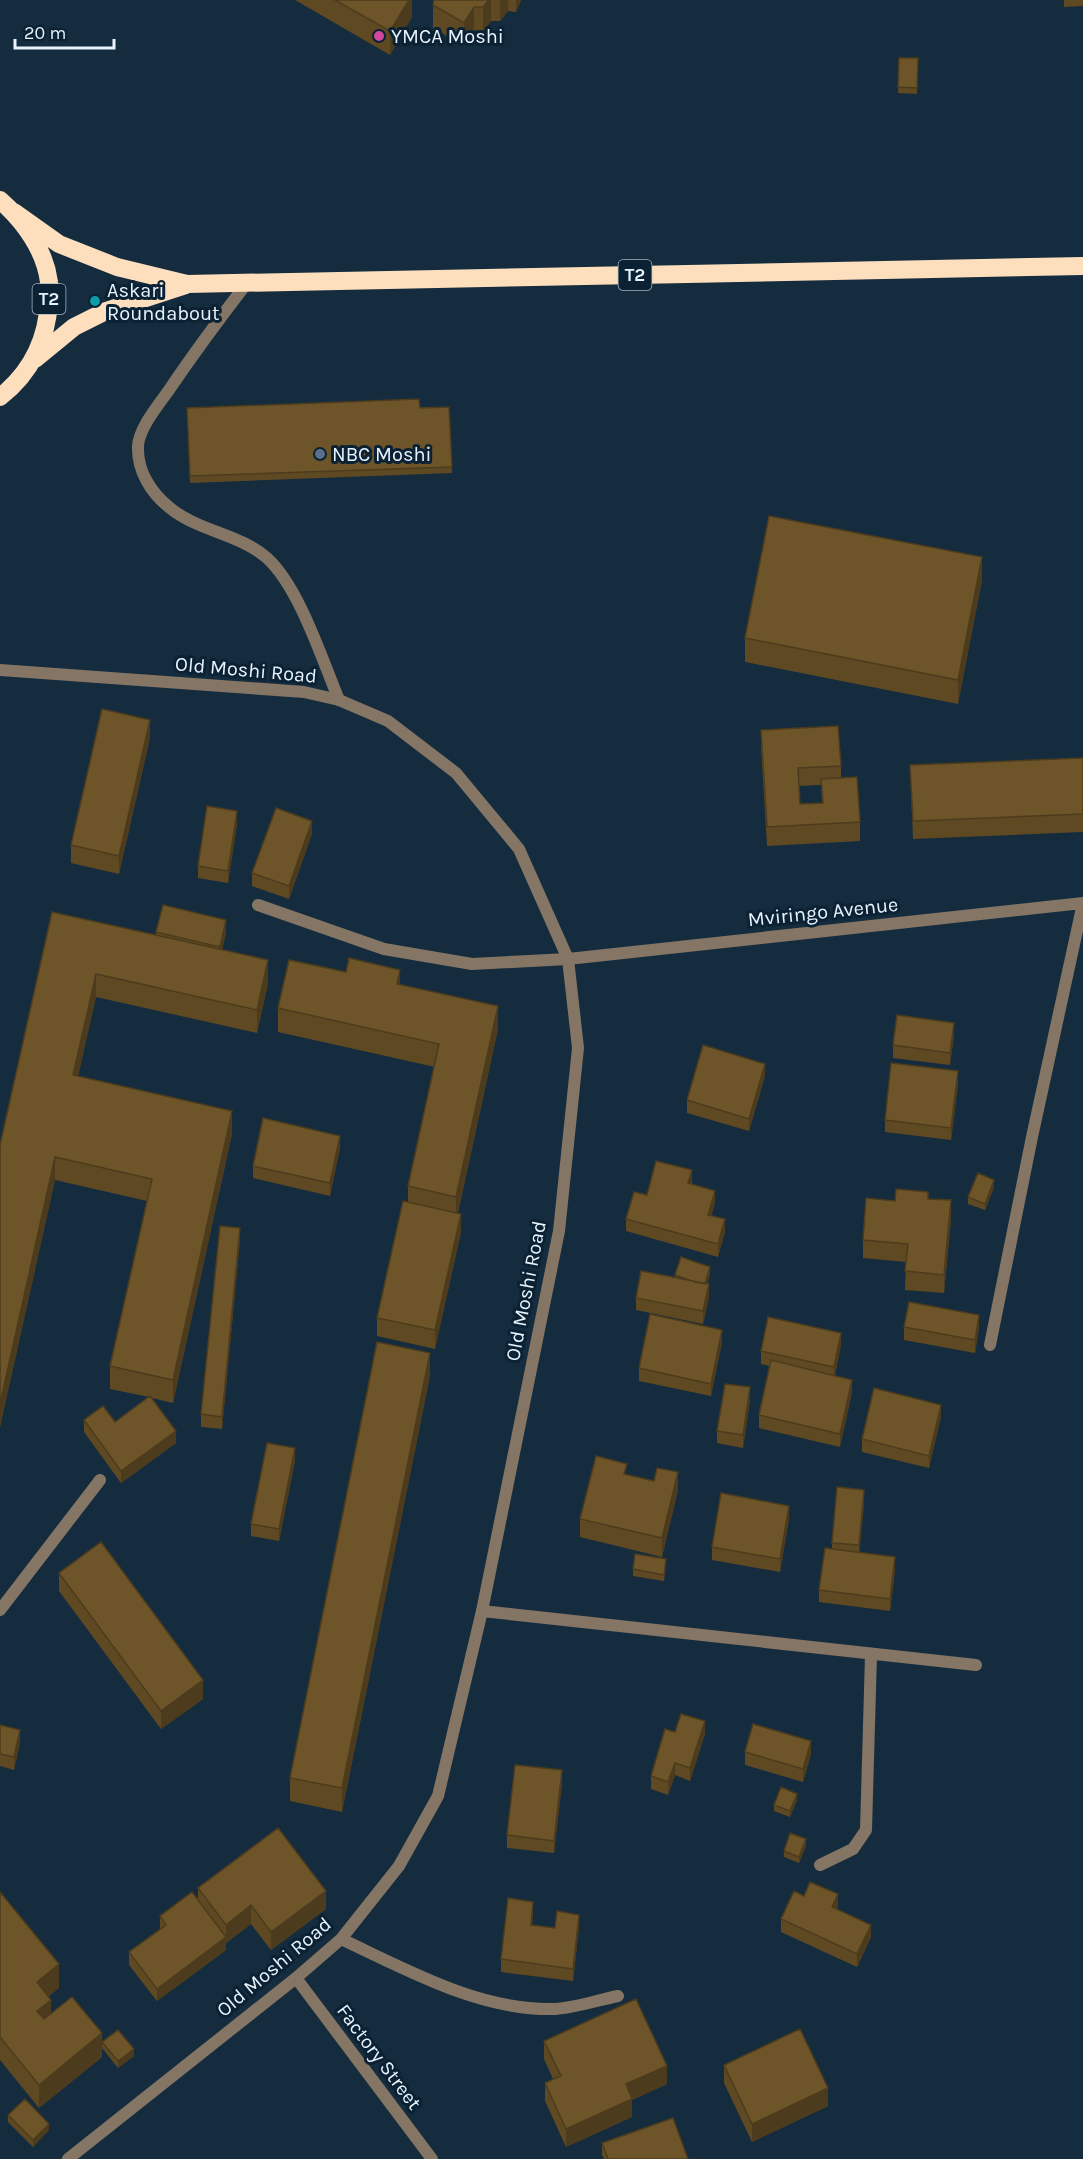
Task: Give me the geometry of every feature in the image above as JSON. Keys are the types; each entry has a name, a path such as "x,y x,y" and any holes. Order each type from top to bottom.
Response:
{"highway":[{"name":"T2","path":"0,200 59,244 117,267 187,284 1083,266"},
{"name":"T2","path":"14,212 37,245 49,283 48,322 34,360"},
{"name":"T2","path":"0,397 14,386 34,360 74,327 106,311 187,284"}],"street":[{"path":"247,283 148,419 138,445 143,477 156,495 171,509 216,533 250,546 279,572 307,622 339,700"},
{"name":"Old Moshi Road","path":"0,670 303,692 339,700 388,721 456,773 519,849 568,959 578,1048 559,1231 482,1611 438,1796 399,1866 341,1939 296,1978 68,2159"},
{"path":"990,1345 1083,903"},
{"name":"Mviringo Avenue","path":"258,905 384,948 472,964 568,959 1083,903"},
{"path":"0,1610 100,1480"},
{"path":"482,1611 976,1665"},
{"path":"820,1864 853,1849 866,1830 871,1655"},
{"path":"341,1939 432,1980 497,2003 527,2009 558,2009 618,1996"},
{"name":"Factory Street","path":"296,1978 432,2159"}],"building":[{"path":"335,0 409,0 390,31"},
{"path":"434,0 489,0 483,7 474,7 464,23 433,5"},
{"path":"899,58 918,58 917,88 898,87"},
{"name":"NBC Moshi","path":"419,399 420,408 449,407 452,467 190,476 187,408"},
{"path":"769,516 982,557 958,680 745,638"},
{"path":"102,709 150,720 119,856 71,845"},
{"path":"838,726 841,766 798,768 800,804 823,803 821,779 857,777 860,822 767,827 761,730"},
{"path":"1083,758 1083,814 913,821 910,765"},
{"path":"207,806 237,811 228,871 198,866"},
{"path":"276,808 312,821 289,886 252,873"},
{"path":"163,905 226,920 220,947 156,932"},
{"path":"52,912 268,960 257,1010 96,974 73,1075 232,1111 173,1380 110,1366 152,1179 55,1157 0,1404 0,1145"},
{"path":"349,958 400,970 397,984 498,1006 456,1197 408,1186 439,1044 278,1008 289,960 346,972"},
{"path":"897,1015 954,1023 950,1053 893,1045"},
{"path":"703,1045 765,1064 749,1119 687,1100"},
{"path":"891,1063 958,1071 951,1128 885,1120"},
{"path":"263,1118 340,1136 330,1183 253,1166"},
{"path":"656,1161 692,1170 688,1183 715,1191 708,1215 725,1219 718,1244 626,1219 634,1192 647,1195"},
{"path":"978,1173 994,1180 985,1204 968,1197"},
{"path":"896,1189 928,1192 928,1199 951,1200 944,1275 905,1271 908,1244 863,1240 866,1198 895,1201"},
{"path":"403,1201 461,1214 435,1330 377,1318"},
{"path":"220,1226 240,1228 222,1417 201,1414"},
{"path":"681,1257 710,1267 705,1284 675,1275"},
{"path":"641,1271 709,1284 703,1311 636,1298"},
{"path":"909,1302 979,1315 975,1340 904,1327"},
{"path":"650,1314 722,1330 711,1384 639,1368"},
{"path":"768,1317 841,1333 834,1367 761,1351"},
{"path":"377,1342 430,1353 342,1788 290,1778"},
{"path":"771,1360 852,1380 840,1434 759,1415"},
{"path":"725,1384 750,1387 743,1435 717,1431"},
{"path":"874,1388 941,1405 929,1456 862,1439"},
{"path":"150,1396 176,1431 121,1471 84,1420 103,1406 115,1422"},
{"path":"267,1443 295,1448 279,1529 251,1524"},
{"path":"596,1456 627,1464 624,1474 654,1481 657,1468 678,1472 662,1538 580,1519"},
{"path":"837,1487 864,1490 859,1545 832,1543"},
{"path":"721,1493 789,1506 780,1559 712,1547"},
{"path":"101,1542 203,1680 161,1711 59,1573"},
{"path":"825,1548 895,1557 890,1599 819,1590"},
{"path":"635,1554 666,1559 664,1575 633,1569"},
{"path":"681,1714 705,1721 690,1768 675,1763 668,1782 651,1776 665,1729 675,1732"},
{"path":"753,1724 811,1741 803,1769 745,1752"},
{"path":"0,1725 20,1730 14,1757 0,1754"},
{"path":"515,1765 562,1770 554,1841 507,1835"},
{"path":"781,1787 797,1794 790,1811 774,1805"},
{"path":"278,1828 326,1891 271,1932 251,1905 226,1925 198,1888"},
{"path":"790,1833 806,1839 799,1857 784,1851"},
{"path":"810,1882 838,1894 832,1907 871,1925 857,1954 781,1919 794,1891 804,1896"},
{"path":"0,1892 59,1964 37,1982 51,2000 37,2011 44,2019 72,1997 102,2033 39,2085 0,2037"},
{"path":"192,1892 226,1937 157,1989 129,1952 166,1925 160,1916"},
{"path":"508,1898 533,1902 531,1925 555,1928 557,1911 579,1915 573,1969 501,1959"},
{"path":"636,1999 667,2066 626,2084 632,2099 566,2129 545,2083 561,2076 544,2041"},
{"path":"800,2029 828,2088 752,2124 724,2065"},
{"path":"118,2030 134,2049 118,2061 102,2042"},
{"path":"25,2099 49,2124 33,2140 8,2115"},
{"path":"673,2118 688,2159 608,2159 602,2143"}],"place":[{"name":"YMCA Moshi","path":"379,36"},
{"name":"Askari Roundabout","path":"95,301"},
{"name":"NBC Moshi","path":"320,454"}]}
